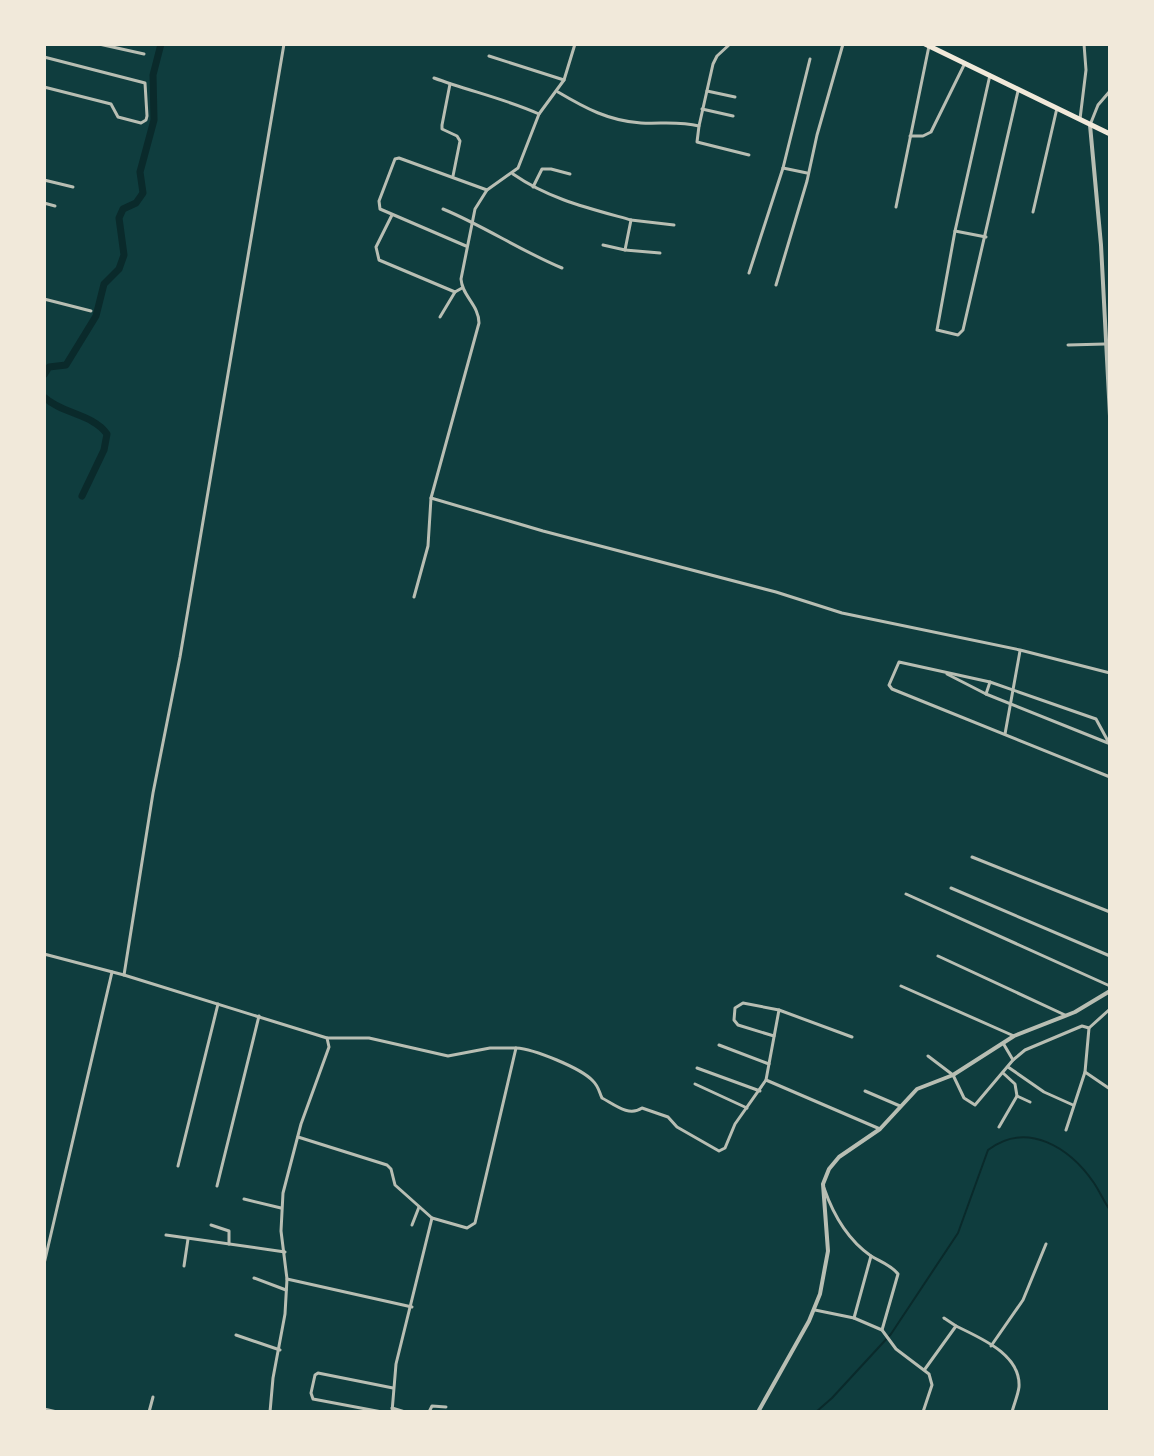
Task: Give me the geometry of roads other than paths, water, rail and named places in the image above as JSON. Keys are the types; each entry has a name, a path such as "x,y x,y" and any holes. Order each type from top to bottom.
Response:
{"highway":[{"path":"927,45 1110,134"}],"street":[{"path":"99,44 144,54"},
{"path":"124,975 284,44"},
{"path":"414,597 428,546 431,498 478,329 478,312 462,288 466,246 475,209 487,190 513,174 539,114 564,80 575,44"},
{"path":"730,44 713,64 697,142 749,155"},
{"path":"776,285 843,44"},
{"path":"1080,119 1086,70 1084,44"},
{"path":"896,207 927,45"},
{"path":"489,56 564,80"},
{"path":"44,57 145,83 146,120 141,123 118,117 111,104 44,87"},
{"path":"749,273 783,168 810,59"},
{"path":"910,136 923,136 931,132 965,63"},
{"path":"990,75 936,327 958,335 963,330 1019,89"},
{"path":"434,78 539,114"},
{"path":"450,84 442,129 460,141 452,177"},
{"path":"707,91 735,97"},
{"path":"1110,91 1098,105 1090,125 1107,314 1105,344 1110,416"},
{"path":"558,92 614,120 699,126"},
{"path":"1033,212 1057,108"},
{"path":"702,109 733,116"},
{"path":"466,246 380,209 396,158 487,190"},
{"path":"783,168 808,174"},
{"path":"533,187 543,169 570,174"},
{"path":"513,174 571,204 631,220 674,225"},
{"path":"44,180 73,187"},
{"path":"44,203 55,206"},
{"path":"443,209 562,268"},
{"path":"392,214 376,247 379,260 455,292"},
{"path":"625,250 631,220"},
{"path":"955,231 986,237"},
{"path":"603,245 660,253"},
{"path":"440,317 455,292 462,288"},
{"path":"44,299 91,311"},
{"path":"1068,345 1105,344"},
{"path":"431,498 776,592 842,613 1020,650 1110,673"},
{"path":"1005,734 1020,650"},
{"path":"1110,744 1096,719 990,682 899,662 889,685 892,689 1110,777"},
{"path":"939,671 986,694 1110,744"},
{"path":"986,694 990,682"},
{"path":"972,857 1110,912"},
{"path":"951,888 1110,956"},
{"path":"906,894 1110,988"},
{"path":"44,954 124,975 327,1038 369,1038 448,1056 490,1048 529,1050 584,1073 598,1086 602,1098 629,1112 635,1113 642,1108 668,1117 677,1127 719,1151 725,1148 735,1124 766,1080 779,1010"},
{"path":"938,956 1067,1015"},
{"path":"44,1264 112,972"},
{"path":"901,986 1014,1036"},
{"path":"758,1412 815,1310 828,1251 823,1184 829,1169 839,1157 880,1129 917,1089 954,1076 1014,1036 1067,1015 1110,988"},
{"path":"774,1036 738,1025 734,1020 735,1008 743,1003 779,1010 852,1037"},
{"path":"178,1166 218,1004"},
{"path":"1066,1130 1085,1072 1089,1028 1110,1009"},
{"path":"217,1186 259,1016"},
{"path":"928,1056 954,1076 964,1098 975,1105 1025,1050 1082,1026 1089,1028"},
{"path":"270,1412 287,1279 281,1208 315,1079 329,1047 327,1038"},
{"path":"719,1045 769,1064"},
{"path":"1004,1045 1013,1060"},
{"path":"298,1137 387,1165 395,1185 432,1218 467,1228 475,1223 516,1048"},
{"path":"1008,1067 1044,1092 1075,1106"},
{"path":"697,1068 760,1091"},
{"path":"1085,1072 1110,1089"},
{"path":"999,1127 1017,1096 1015,1084 1003,1073"},
{"path":"766,1080 880,1129"},
{"path":"695,1084 747,1108"},
{"path":"865,1091 900,1106"},
{"path":"1017,1096 1030,1102"},
{"path":"823,1184 847,1234 871,1256 898,1274 883,1331"},
{"path":"244,1199 281,1208"},
{"path":"412,1225 419,1207"},
{"path":"405,1412 392,1410 393,1388 398,1354 432,1218"},
{"path":"211,1225 229,1231 229,1244"},
{"path":"166,1235 285,1252"},
{"path":"184,1266 188,1239"},
{"path":"991,1346 1023,1300 1046,1244"},
{"path":"854,1318 871,1256"},
{"path":"254,1278 286,1290"},
{"path":"287,1279 412,1307"},
{"path":"815,1310 854,1318 883,1331 896,1349 932,1378 923,1412"},
{"path":"944,1318 1011,1361 1018,1375 1018,1391 1012,1412"},
{"path":"924,1370 956,1326"},
{"path":"236,1335 280,1350"},
{"path":"382,1412 313,1399 311,1393 315,1375 318,1373 393,1388"},
{"path":"149,1412 153,1397"},
{"path":"429,1412 432,1406 446,1407"},
{"path":"44,1409 57,1412"}],"waterway":[{"path":"44,375 49,367 66,365 96,316 104,284 119,269 124,255 119,218 123,209 136,203 143,193 140,172 154,120 153,75 161,44"},
{"path":"44,397 94,422 107,434 104,450 82,496"},
{"path":"816,1412 891,1334 958,1233 988,1150 1003,1141 1018,1138 1047,1142 1084,1170 1110,1210"}]}
